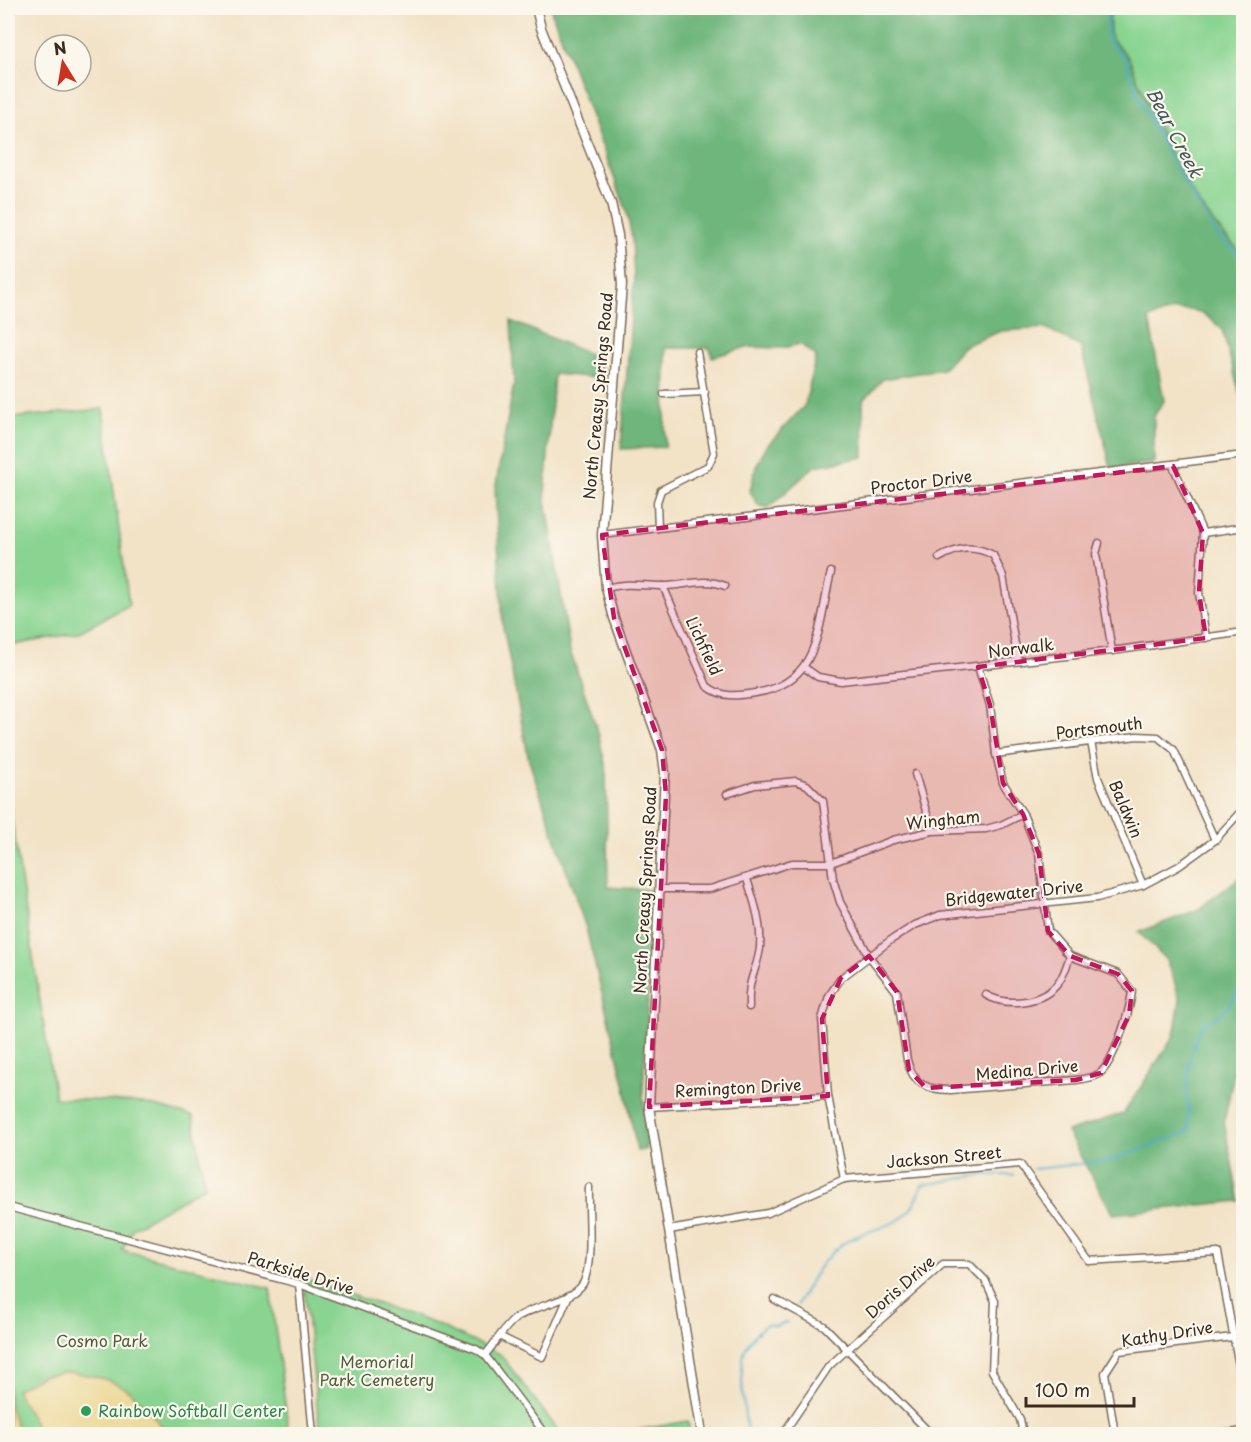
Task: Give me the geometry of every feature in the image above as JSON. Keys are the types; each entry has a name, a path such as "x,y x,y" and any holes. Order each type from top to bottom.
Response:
{"street":[{"name":"North Creasy Springs Road","path":"536,8 541,28 610,203 621,263 621,307 602,535 606,588 614,618 662,750 666,795 661,889 655,941 654,1047 649,1107 702,1434"},
{"path":"658,528 657,502 661,490 708,466 712,459 714,444 697,352"},
{"path":"664,394 705,392"},
{"name":"Proctor Drive","path":"602,535 1173,466 1244,455"},
{"path":"1173,466 1203,534 1199,593 1206,638"},
{"path":"1203,534 1244,527"},
{"path":"1099,543 1096,554 1112,651"},
{"path":"939,558 952,550 975,547 993,555 1003,576 1018,661"},
{"path":"805,668 813,647 831,572"},
{"path":"606,588 629,583 663,586 704,581 725,586"},
{"name":"Lichfield","path":"663,586 697,669 707,686 717,694 730,696 767,691 789,682 805,668"},
{"name":"Norwalk","path":"805,668 818,677 842,681 1112,651 1244,632"},
{"path":"978,667 990,705 996,754 1003,783 1023,814 1039,854 1048,931 1070,956 1058,983 1041,998 997,1001 986,995"},
{"name":"Portsmouth","path":"996,754 1151,735 1167,741 1174,750 1215,840"},
{"name":"Baldwin","path":"1091,742 1098,778 1143,885"},
{"path":"915,774 933,831"},
{"path":"727,794 755,785 796,781 807,784 823,801 833,879 840,902 869,956"},
{"name":"Bridgewater Drive","path":"844,1179 828,1096 822,1019 829,996 842,978 869,956 915,925 940,915 1097,898 1143,885 1179,866 1215,840 1244,808"},
{"name":"Wingham","path":"831,863 892,840 933,831 986,829 1001,825 1023,814"},
{"path":"661,889 710,890 792,863 831,863"},
{"path":"747,879 760,930 760,949 747,988 749,1007"},
{"name":"Medina Drive","path":"869,956 897,992 907,1060 914,1079 926,1088 936,1090 1091,1078 1101,1072 1129,1015 1132,991 1118,974 1070,956"},
{"name":"Remington Drive","path":"649,1107 828,1096"},
{"name":"Jackson Street","path":"669,1230 768,1213 844,1179 1020,1164 1089,1261 1218,1253 1244,1393"},
{"path":"545,1434 485,1355 514,1319 579,1290 585,1280 588,1262 589,1187"},
{"name":"Parkside Drive","path":"8,1207 299,1284 485,1355"},
{"name":"Doris Drive","path":"783,1434 829,1366 944,1264 969,1264 985,1280 995,1301 992,1371 1020,1419 1023,1434"},
{"path":"299,1284 313,1434"},
{"path":"501,1336 542,1358 569,1295"},
{"path":"774,1299 824,1326 931,1434"},
{"name":"Kathy Drive","path":"1115,1434 1105,1373 1119,1351 1233,1337"},
{"path":"1221,1434 1244,1431"}],"highlighted area":[{"path":"1173,466 1203,533 1199,593 1206,638 978,667 990,705 1003,783 1023,814 1039,854 1048,931 1070,956 1118,974 1132,991 1129,1015 1101,1073 1076,1080 926,1088 909,1070 897,992 869,956 841,978 822,1019 828,1096 649,1107 666,795 662,750 614,618 602,535"}],"green space":[{"path":"550,8 1110,8 1112,39 1130,61 1176,165 1206,212 1243,254 1243,405 1222,329 1205,315 1193,310 1175,310 1149,318 1164,401 1154,416 1154,463 1111,468 1081,347 1046,328 1001,331 964,346 943,369 883,379 863,401 864,457 815,466 768,508 758,505 750,491 756,467 765,448 805,405 816,356 800,344 782,348 747,347 712,357 710,348 666,348 665,447 621,449 634,279 632,238 626,209"},
{"path":"1110,8 1243,8 1243,254 1206,212 1176,165 1130,61 1112,39"},
{"path":"511,321 601,359 599,378 554,374 545,494 570,651 598,732 606,768 608,887 654,890 643,1092 647,1149 637,1151 625,1087 586,928 529,761 503,626 495,490 514,383"},
{"path":"103,409 129,605 77,633 8,646 8,418"},
{"name":"Cosmo Park","path":"8,795 55,1098 143,1103 193,1116 205,1186 133,1228 122,1250 270,1288 289,1434 8,1434"},
{"path":"1243,875 1243,1031 1224,1121 1239,1201 1113,1214 1067,1132 1124,1113 1174,1036 1180,1000 1173,977 1166,960 1139,932 1197,910"},
{"name":"Memorial Park Cemetery","path":"303,1278 433,1323 500,1354 561,1434 320,1434"},
{"path":"688,1421 690,1434 615,1434"}],"sand":[{"name":"Rainbow Softball Center","path":"65,1372 98,1377 122,1386 142,1403 163,1428 152,1434 41,1434 16,1390 41,1376"},
{"path":"8,1401 19,1434 8,1434"}],"waterway":[{"name":"Bear Creek","path":"1107,8 1108,40 1125,58 1140,100 1168,155 1217,235 1244,259"},
{"path":"1033,1169 1109,1161 1188,1132 1188,1077 1195,1042 1202,1025 1227,1007 1244,980"},
{"path":"797,1305 816,1272 834,1251 853,1238 899,1220 916,1201 922,1185 982,1175 1014,1175"},
{"path":"747,1434 742,1380 745,1349 752,1338 767,1324 776,1326 787,1322"}],"place":[{"name":"Rainbow Softball Center","path":"86,1411"}]}
